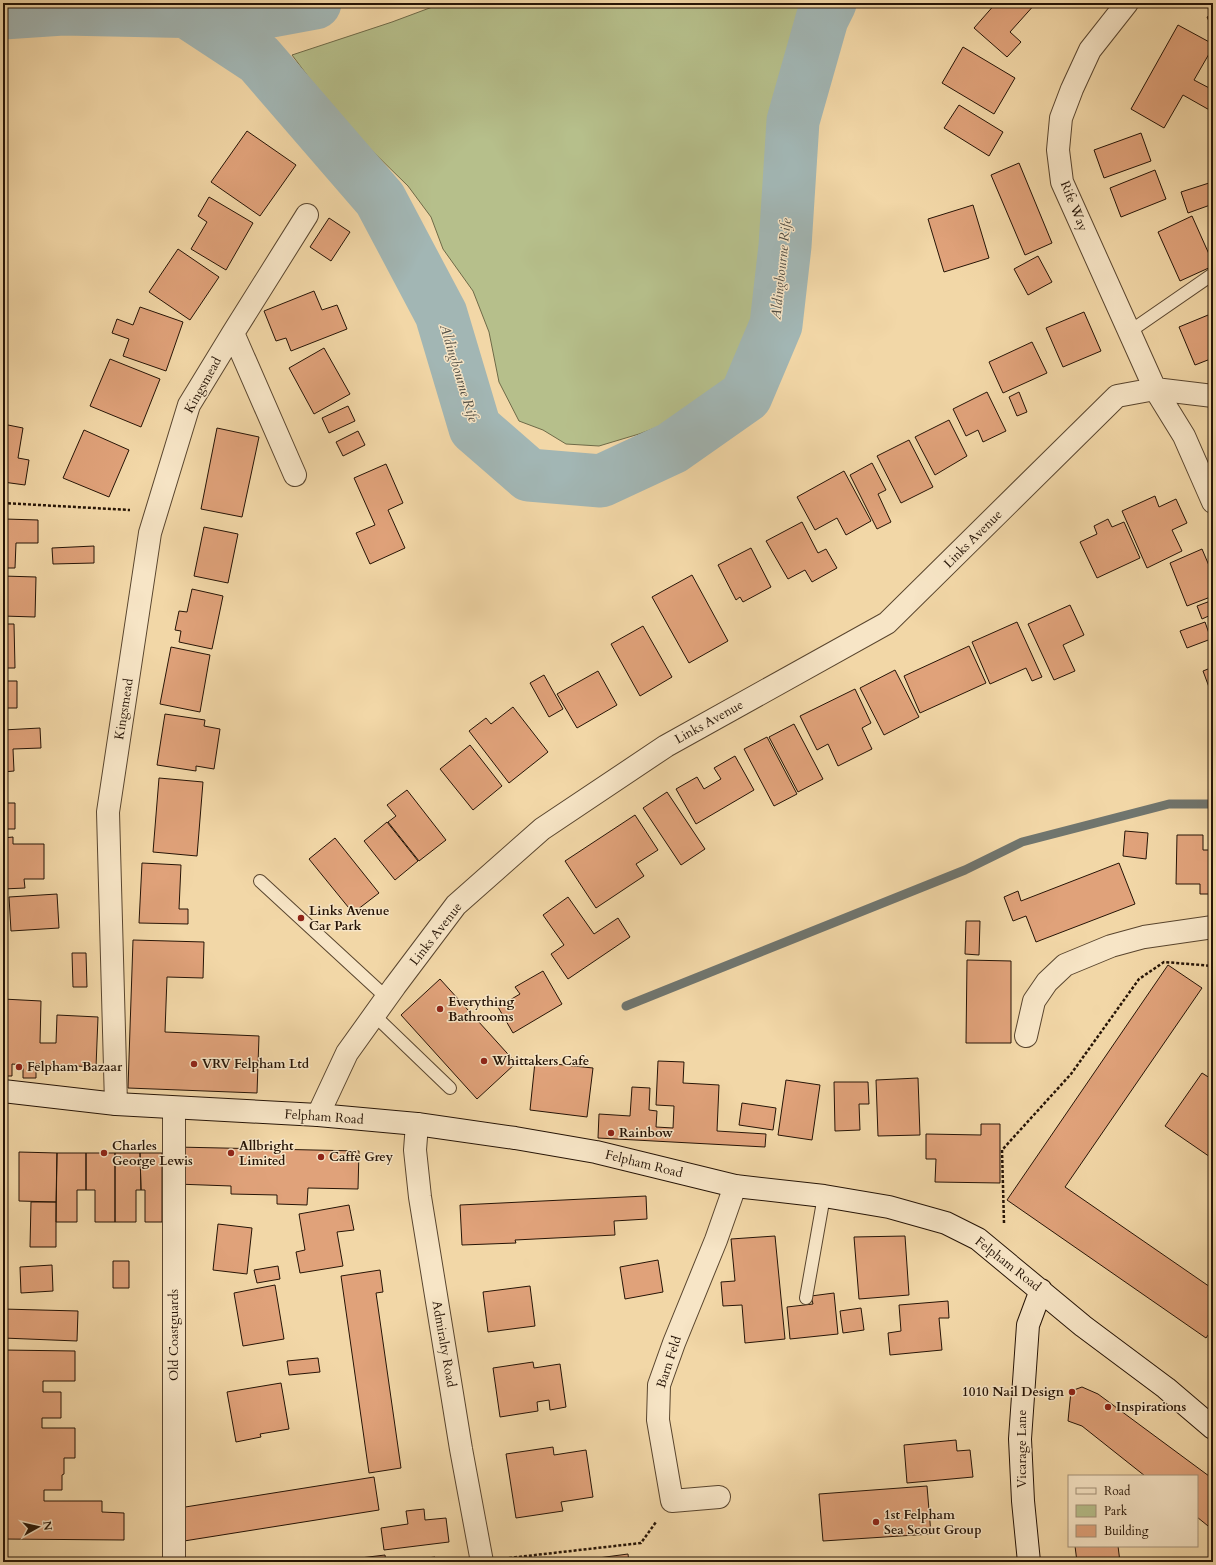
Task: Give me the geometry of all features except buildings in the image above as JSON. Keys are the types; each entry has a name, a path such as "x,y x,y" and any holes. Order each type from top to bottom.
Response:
{"street":[{"name":"Rife Way","path":"1127,3 1090,50 1072,89 1061,118 1058,150 1062,182 1155,389 1184,436 1213,502"},
{"name":"Kingsmead","path":"116,1104 108,812 150,533 189,406 232,333 307,214"},
{"name":"Kingsmead","path":"232,333 295,475"},
{"name":"Links Avenue","path":"318,1115 347,1053 456,905 542,829 666,746 887,623 1117,396 1155,389 1213,396"},
{"path":"1026,1036 1034,1001 1047,982 1065,965 1111,946 1138,938 1213,927"},
{"name":"Felpham Road","path":"3,1091 116,1104 318,1115 417,1124 515,1138 596,1152 735,1186 824,1196 889,1207 946,1223 978,1239 1083,1326 1166,1388 1213,1428"},
{"name":"Old Coastguards","path":"174,1108 174,1562"},
{"name":"Admiralty Road","path":"417,1124 415,1150 420,1197 461,1449 482,1561"},
{"name":"Barn Feld","path":"672,1501 658,1420 659,1385 674,1343 716,1240 735,1186"},
{"name":"Vicarage Lane","path":"1029,1562 1023,1501 1020,1439 1028,1325 1041,1290"},
{"path":"672,1501 719,1497"}],"lane":[{"path":"1129,332 1213,274"},
{"path":"260,881 380,1007 450,1088"},
{"path":"806,1298 824,1196"}],"path":[{"path":"3,503 157,512"},
{"path":"1004,1223 1002,1150 1071,1074 1139,979 1164,962 1213,966"},
{"path":"482,1561 641,1544 672,1501"}],"green space":[{"path":"443,3 807,3 787,55 769,164 765,261 756,322 722,396 671,422 639,434 599,446 566,444 543,430 519,421 499,382 489,332 473,291 443,249 431,217 408,186 356,135 331,107 292,55 392,22"}],"waterway":[{"name":"Aldingbourne Rife","path":"3,13 63,9 261,13 315,3"},
{"name":"Aldingbourne Rife","path":"186,11 259,59 380,199 441,314 475,428 529,475 601,481 672,448 746,396 776,325 785,246 793,121 822,19 830,3"},
{"path":"626,1006 965,870 1022,842 1169,804 1213,804"}],"place":[{"name":"Links Avenue Car Park","path":"301,918"},
{"name":"Everything Bathrooms","path":"440,1009"},
{"name":"Whittakers Cafe","path":"484,1061"},
{"name":"VRV Felpham Ltd","path":"194,1064"},
{"name":"Felpham Bazaar","path":"19,1067"},
{"name":"Rainbow","path":"611,1133"},
{"name":"Charles George Lewis","path":"104,1153"},
{"name":"Allbright Limited","path":"231,1153"},
{"name":"Caffe Grey","path":"321,1157"},
{"name":"1010 Nail Design","path":"1072,1392"},
{"name":"Inspirations","path":"1108,1407"},
{"name":"1st Felpham Sea Scout Group","path":"876,1522"}]}
